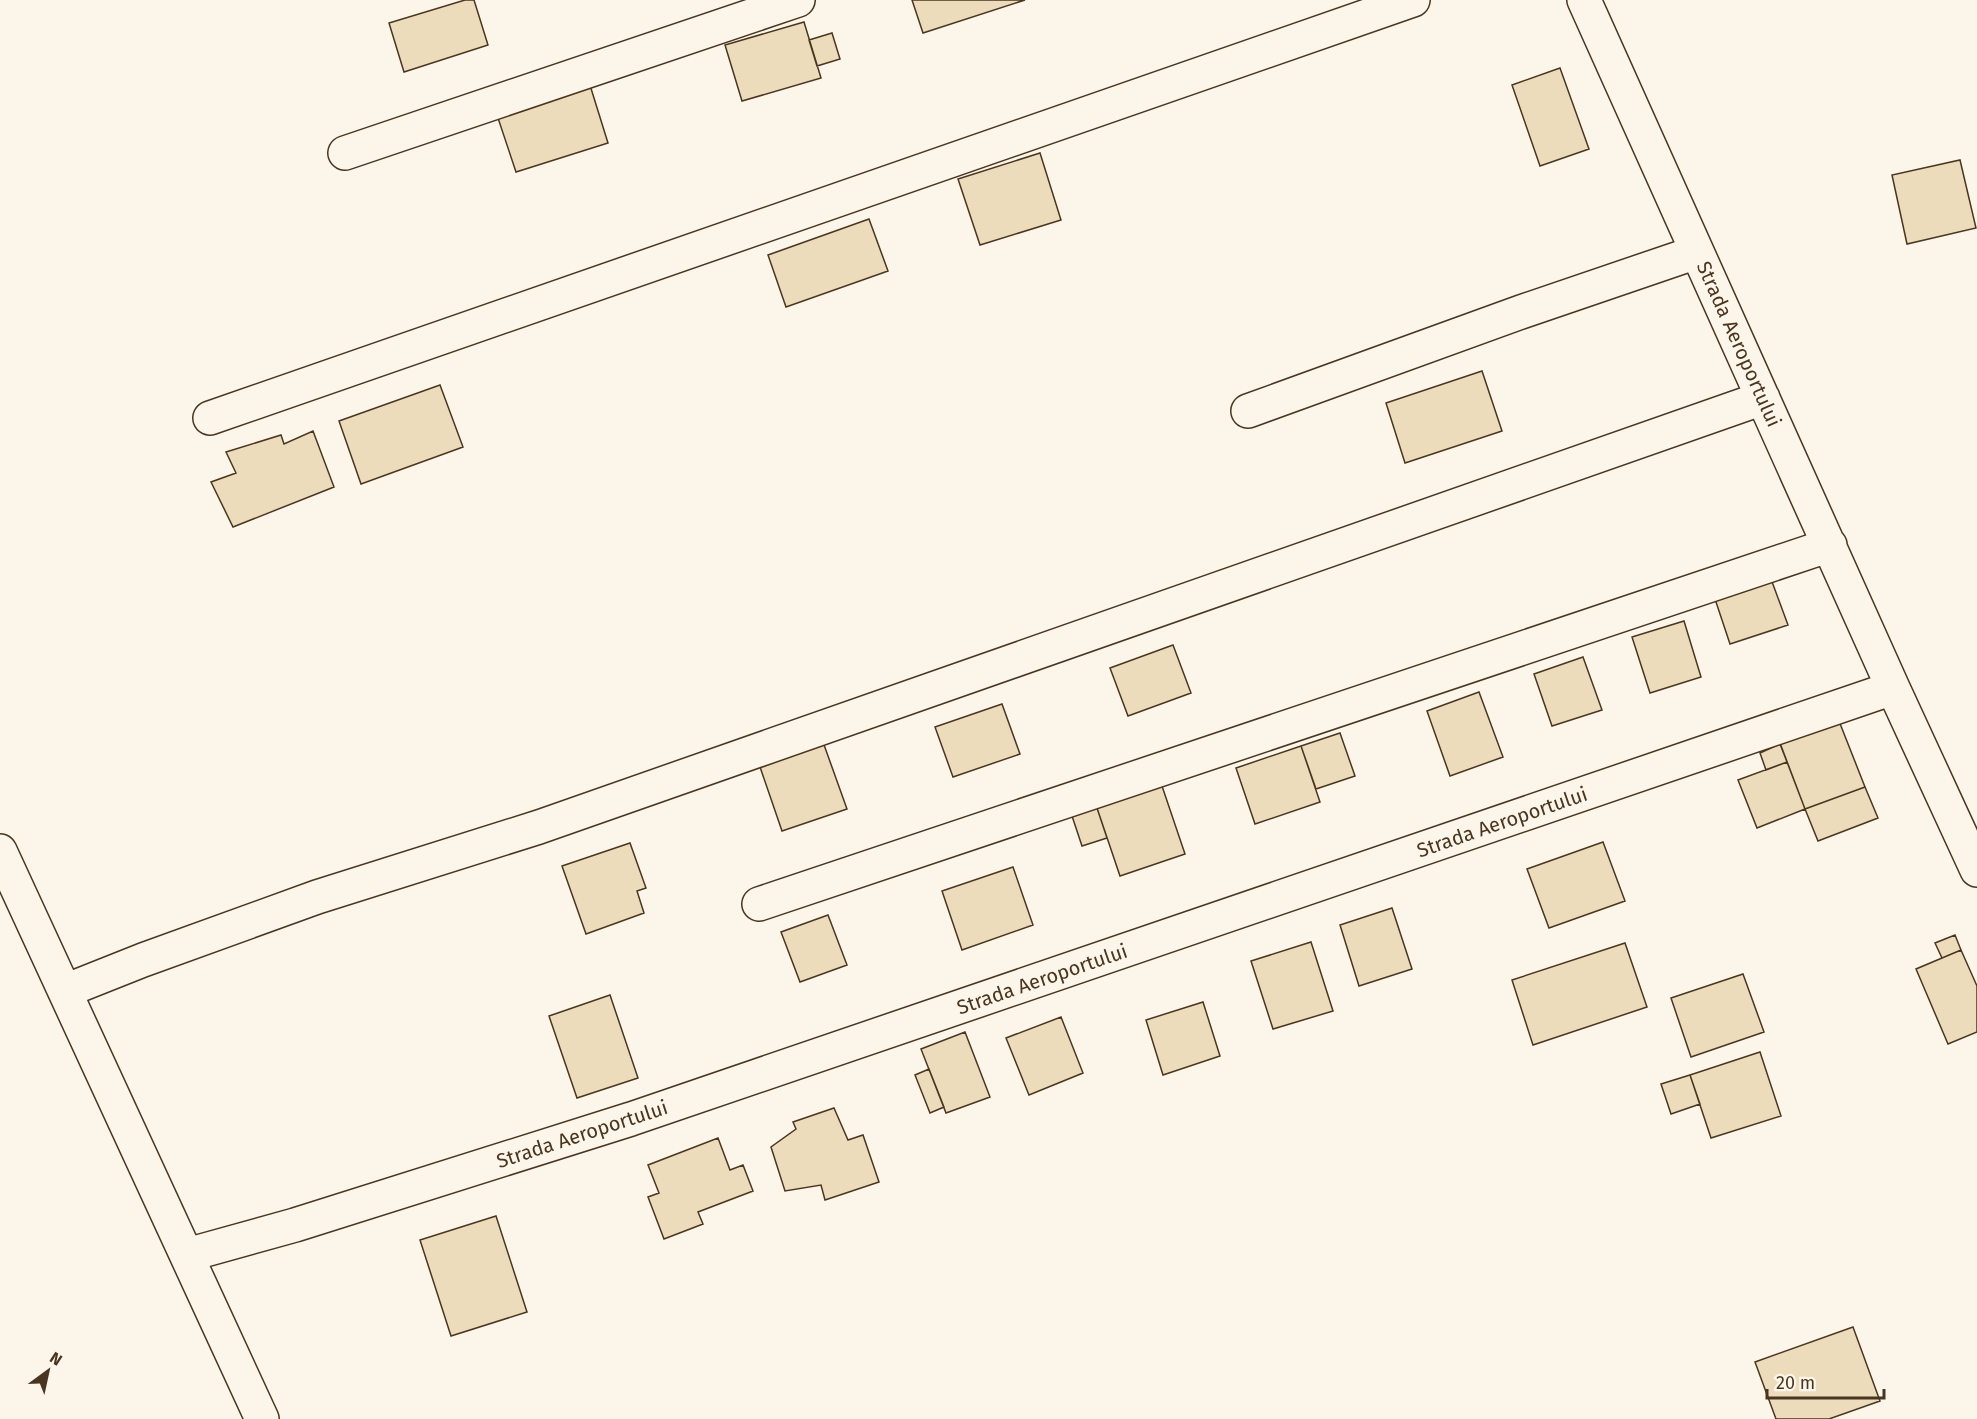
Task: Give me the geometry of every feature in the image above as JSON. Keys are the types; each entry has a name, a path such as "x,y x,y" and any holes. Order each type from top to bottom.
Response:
{"street":[{"path":"345,153 798,0"},
{"path":"210,418 1413,0"},
{"name":"Strada Aeroportului","path":"1584,0 1977,870"},
{"path":"1248,411 1510,316 1697,252"},
{"path":"65,991 317,897 539,827 1763,398"},
{"path":"759,904 1830,545"},
{"name":"Strada Aeroportului","path":"187,1256 306,1222 631,1119 1893,688"},
{"path":"0,850 262,1419"}],"building":[{"path":"465,0 474,0 488,45 404,72 389,23"},
{"path":"912,0 1025,0 923,33"},
{"path":"804,22 821,78 742,101 725,45"},
{"path":"832,33 840,59 817,66 809,40"},
{"path":"1560,68 1589,149 1540,166 1512,85"},
{"path":"589,82 608,143 516,172 496,112"},
{"path":"1040,153 1061,220 980,245 958,179"},
{"path":"1960,160 1976,228 1907,244 1892,175"},
{"path":"869,219 888,271 786,307 768,255"},
{"path":"1482,371 1502,431 1405,463 1386,403"},
{"path":"440,385 463,447 361,484 339,421"},
{"path":"313,431 334,487 233,527 211,482 236,473 226,452 281,435 284,444"},
{"path":"1771,579 1788,625 1730,644 1715,599"},
{"path":"1684,621 1701,677 1650,693 1632,637"},
{"path":"1173,645 1191,693 1128,716 1110,668"},
{"path":"1583,657 1602,710 1552,726 1534,674"},
{"path":"1479,692 1503,757 1450,776 1427,711"},
{"path":"1002,704 1020,754 953,777 935,727"},
{"path":"1839,721 1865,787 1805,809 1780,743"},
{"path":"1340,733 1355,776 1316,789 1301,746"},
{"path":"823,742 847,809 782,831 759,764"},
{"path":"1780,744 1787,762 1766,770 1760,753"},
{"path":"1301,746 1320,802 1255,824 1236,768"},
{"path":"1787,762 1805,809 1757,828 1738,780"},
{"path":"1162,786 1185,854 1120,876 1097,808"},
{"path":"1865,787 1878,818 1818,841 1805,809"},
{"path":"1097,808 1107,838 1082,846 1072,816"},
{"path":"1603,842 1625,901 1549,928 1527,869"},
{"path":"630,843 646,888 637,891 644,913 586,934 562,866"},
{"path":"1013,867 1033,925 962,950 942,891"},
{"path":"1392,908 1412,969 1359,986 1340,925"},
{"path":"828,915 847,965 800,982 781,932"},
{"path":"1955,935 1961,950 1942,958 1935,943"},
{"path":"1311,942 1333,1011 1273,1029 1251,961"},
{"path":"1625,943 1647,1007 1533,1045 1512,980"},
{"path":"1961,950 1977,986 1977,1032 1948,1044 1916,969"},
{"path":"1743,974 1764,1032 1691,1057 1671,998"},
{"path":"610,995 638,1078 577,1098 549,1016"},
{"path":"1203,1002 1220,1056 1163,1075 1146,1020"},
{"path":"1061,1017 1083,1073 1029,1095 1006,1038"},
{"path":"965,1032 990,1097 946,1113 921,1049"},
{"path":"1760,1052 1781,1116 1711,1138 1690,1075"},
{"path":"929,1069 944,1107 930,1113 915,1075"},
{"path":"1690,1075 1700,1104 1671,1114 1661,1084"},
{"path":"834,1108 848,1140 863,1135 879,1182 825,1200 821,1185 785,1191 771,1147 796,1129 793,1122"},
{"path":"718,1138 730,1170 743,1165 753,1191 698,1212 703,1224 664,1239 648,1197 659,1193 648,1165"},
{"path":"496,1216 527,1312 451,1336 420,1240"},
{"path":"1853,1327 1880,1401 1829,1419 1776,1419 1755,1362"}]}
